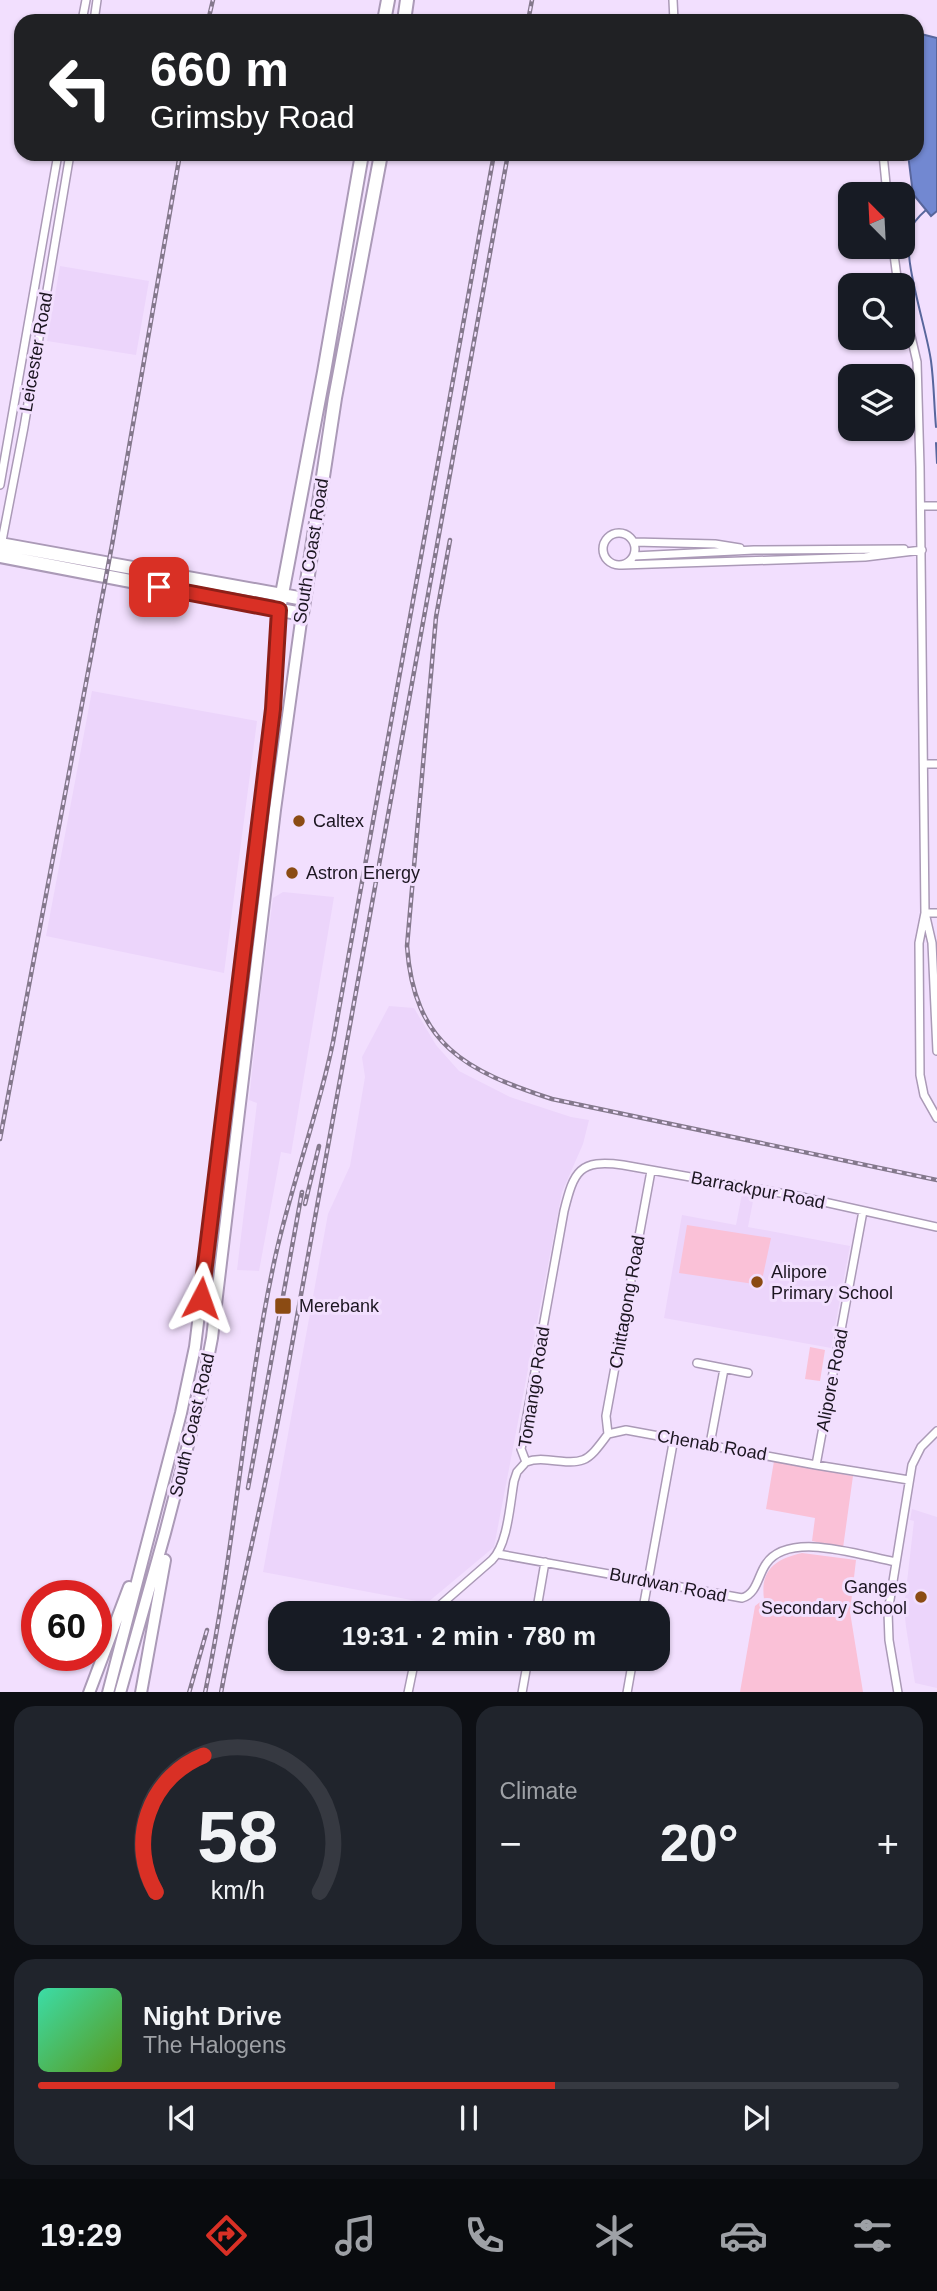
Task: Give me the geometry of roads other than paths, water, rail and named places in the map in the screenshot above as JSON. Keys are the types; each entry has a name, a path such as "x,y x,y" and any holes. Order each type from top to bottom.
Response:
{"highway":[{"name":"South Coast Road","path":"279,610 361,161"},
{"name":"South Coast Road","path":"302,614 335,398 380,161"},
{"path":"0,549 304,599"},
{"path":"0,549 302,614"}],"main road":[{"name":"South Coast Road","path":"108,1692 193,1358 259,825 275,681 279,610"},
{"name":"South Coast Road","path":"120,1692 165,1533 208,1360 302,614"},
{"path":"275,681 292,683"},
{"path":"259,825 273,829"},
{"path":"248,913 263,915"},
{"path":"241,971 256,972"},
{"path":"236,1005 252,1006"},
{"path":"225,1096 241,1098"},
{"path":"204,1268 220,1270"},
{"path":"170,1453 185,1456"},
{"path":"141,1692 166,1552 165,1533"},
{"path":"89,1692 147,1542"}],"street":[{"name":"Leicester Road","path":"0,485 57,161"},
{"name":"Leicester Road","path":"0,549 22,437 69,161"},
{"path":"884,161 886,182"},
{"path":"914,350 917,362 921,506 925,764 925,913 919,943 920,1075 924,1095 937,1118"},
{"path":"9,435 22,437"},
{"path":"921,506 937,506"},
{"path":"634,556 634,542 630,536 614,533 606,540 603,550 607,559 622,565 865,557 922,550"},
{"path":"634,542 715,544 754,550"},
{"path":"622,565 634,556 754,550 884,547 922,550"},
{"path":"925,764 937,764"},
{"path":"925,913 937,913"},
{"path":"925,913 932,943 937,1051"},
{"name":"Barrackpur Road","path":"580,1171 592,1164 604,1162 797,1196 937,1227"},
{"name":"Tomango Road","path":"498,1554 514,1481 517,1472 526,1462 522,1449 560,1230 570,1186 580,1171"},
{"name":"Chittagong Road","path":"608,1434 606,1416 651,1171"},
{"name":"Alipore Road","path":"816,1465 863,1211"},
{"path":"697,1363 748,1373"},
{"path":"710,1444 724,1369"},
{"name":"Chenab Road","path":"608,1434 626,1430 909,1480"},
{"path":"898,1692 889,1640 888,1612 909,1480 916,1455 937,1431"},
{"path":"526,1462 540,1459 574,1463 583,1461 593,1454 608,1434"},
{"path":"644,1601 674,1438"},
{"name":"Burdwan Road","path":"498,1554 742,1598 751,1593 768,1561 779,1551 789,1548 813,1546 896,1562"},
{"path":"445,1601 498,1554"},
{"path":"538,1601 545,1562"},
{"path":"408,1692 412,1671"},
{"path":"522,1692 526,1671"},
{"path":"627,1692 631,1671"}],"water":[{"path":"924,35 937,38 937,211 931,216 915,196 915,182 912,182 909,161 924,161"}],"waterway":[{"path":"926,210 912,226 908,244 912,276 931,361 936,427"},
{"path":"936,443 937,463"}],"railway":[{"path":"210,14 213,0"},
{"path":"529,14 532,0"},
{"path":"0,1139 112,545 179,161"},
{"path":"205,1692 264,1312 281,1231 333,1042 493,161"},
{"path":"221,1692 283,1394 507,161"},
{"path":"450,540 436,617 407,946 412,980 421,1008 433,1031 450,1049 470,1064 494,1077 552,1099 937,1180"},
{"path":"305,1204 319,1146"},
{"path":"248,1488 302,1192"},
{"path":"189,1692 207,1630"}],"place":[{"name":"Caltex","path":"299,821"},
{"name":"Astron Energy","path":"292,873"},
{"name":"Alipore Primary School","path":"757,1282"},
{"name":"Merebank","path":"283,1306"},
{"name":"Ganges Secondary School","path":"921,1597"}]}
